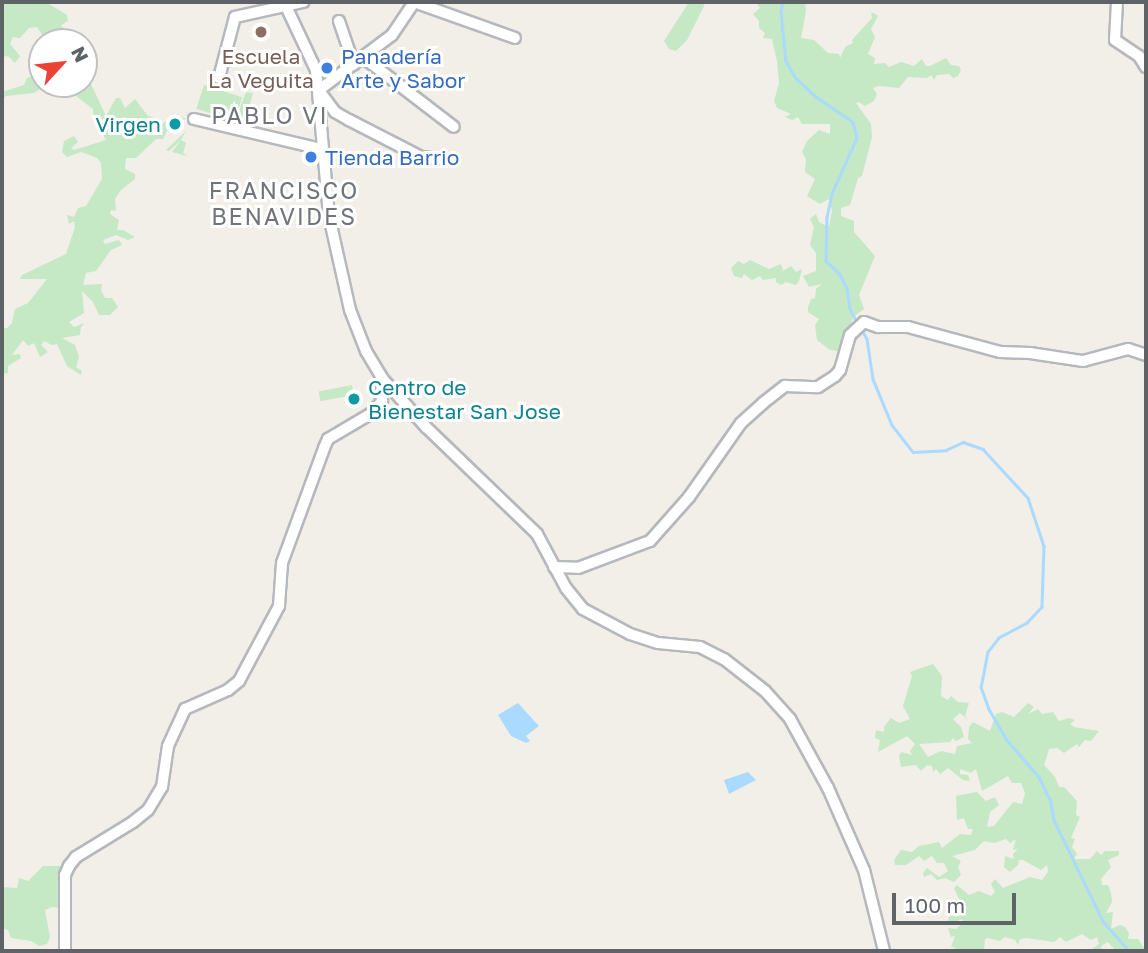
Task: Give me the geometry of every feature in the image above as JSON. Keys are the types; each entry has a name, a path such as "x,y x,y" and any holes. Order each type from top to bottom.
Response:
{"street":[{"path":"219,78 235,17 285,3 303,2"},
{"path":"319,90 392,34 414,2 515,38"},
{"path":"1117,2 1115,40 1139,57 1146,67"},
{"path":"285,3 312,56 319,90 321,149 329,216 350,310 366,351 382,378 426,427 537,534 566,588 583,609 649,640 700,647 724,659 765,691 790,719 828,788 864,870 884,951"},
{"path":"338,21 354,65"},
{"path":"364,58 454,127"},
{"path":"319,90 335,112 349,120 421,157 441,159"},
{"path":"194,119 321,149"},
{"path":"554,567 578,568 650,541 689,497 741,423 763,403 785,386 818,387 841,370 850,335 860,324 908,327 1000,352 1030,353 1083,361 1128,349 1146,355"},
{"path":"65,951 65,875 69,866 76,856 148,810 162,787 168,746 185,709 228,690 239,681 279,606 282,563 328,439 372,413 382,401 382,378"}],"green space":[{"path":"2,2 49,4 67,15 68,21 61,25 63,28 28,28 20,38 13,37 10,44 20,56 15,63 8,56 2,57"},
{"path":"689,2 705,2 687,40 676,51 669,49 664,41"},
{"path":"756,2 805,2 801,38 814,40 828,53 839,54 840,58 845,47 853,43 852,40 872,18 871,13 874,13 878,16 871,29 875,37 868,54 875,58 874,64 885,63 889,67 901,62 914,66 922,59 926,66 930,66 946,58 951,65 959,66 961,70 958,76 953,78 949,74 937,75 934,80 931,75 927,78 908,77 899,88 878,86 873,88 877,94 874,101 865,106 856,103 871,124 872,137 862,176 858,178 850,205 841,208 841,216 854,221 854,232 875,256 859,295 864,309 853,317 843,352 830,350 817,340 815,325 819,319 808,312 808,307 811,299 815,298 816,289 822,284 809,287 803,276 816,271 816,253 810,245 814,227 810,219 816,214 819,222 829,227 832,211 829,199 820,204 807,196 815,179 805,172 806,159 802,152 807,141 819,130 830,134 830,124 802,124 798,117 792,120 785,117 791,114 777,108 774,101 779,83 777,61 772,39 763,38 765,33 759,28 759,21 753,14 760,8"},
{"path":"27,78 28,94 6,96 2,100 2,92 24,85"},
{"path":"204,85 242,97 234,121 196,109"},
{"path":"246,92 253,93 246,118 237,116"},
{"path":"79,98 98,98 106,116 116,98 120,98 125,108 135,99 148,116 158,119 162,124 177,114 186,119 169,127 163,139 156,139 136,158 126,158 125,169 135,174 135,179 121,190 115,199 116,211 111,210 110,214 119,220 117,230 123,230 135,237 128,240 116,235 103,240 105,244 119,240 122,245 111,250 96,271 86,273 83,285 102,284 101,290 105,298 112,298 118,307 110,315 99,315 93,302 82,291 84,313 69,322 74,327 85,323 81,327 80,335 62,338 75,345 79,357 76,367 82,371 81,375 67,366 57,344 44,341 41,345 48,352 40,357 34,343 28,346 23,340 12,355 20,354 21,358 8,366 8,373 2,374 2,328 7,328 12,323 15,309 28,303 47,279 20,279 22,275 66,254 75,227 74,221 69,224 67,215 74,217 78,208 86,206 102,179 101,163 97,158 81,152 67,157 62,152 64,141 74,136 78,142 71,148 74,150 106,140 93,120 93,109"},
{"path":"186,131 169,151 166,150"},
{"path":"181,140 186,143 183,153 187,156 172,152"},
{"path":"750,260 769,269 781,264 783,271 791,266 796,272 802,269 799,281 796,285 786,282 781,285 776,282 776,278 763,280 760,276 752,280 744,274 742,278 734,276 731,268 738,261 744,264"},
{"path":"352,385 354,395 321,401 319,391"},
{"path":"933,664 942,676 941,696 948,700 951,696 958,702 969,703 965,716 968,720 960,713 953,719 961,727 964,737 956,741 953,738 950,742 919,744 928,757 941,751 955,754 957,746 972,743 968,739 969,727 973,722 990,731 996,714 1002,712 1014,717 1028,703 1034,707 1028,714 1038,709 1042,714 1053,712 1059,721 1069,718 1075,720 1070,724 1074,727 1099,731 1091,741 1085,740 1079,747 1077,744 1064,753 1057,748 1049,749 1044,765 1055,777 1059,787 1064,787 1077,801 1076,815 1080,817 1071,838 1075,839 1072,847 1077,854 1074,859 1090,859 1097,851 1101,855 1105,851 1119,851 1119,855 1108,860 1111,867 1101,879 1102,885 1108,885 1111,893 1112,902 1106,913 1113,912 1111,929 1120,925 1125,927 1129,933 1128,939 1138,939 1146,951 1116,951 1108,942 1101,946 1102,951 1076,951 1092,949 1099,944 1097,937 1091,940 1082,934 1066,942 1060,937 1054,942 1020,939 1018,945 1015,940 1005,937 1000,941 988,938 985,939 984,951 953,951 956,948 951,947 955,936 951,937 948,928 956,929 964,922 962,919 947,925 951,911 956,917 964,910 954,888 957,885 969,895 979,891 991,896 995,892 991,884 995,879 1003,888 1030,877 1042,880 1048,872 1047,865 1041,870 1023,860 1019,860 1018,865 1010,872 1004,867 1005,856 1014,859 1013,854 1018,849 1013,850 1016,839 1010,843 1006,839 994,843 984,841 975,850 952,856 961,861 958,867 961,875 954,882 945,878 937,880 931,874 924,877 923,873 927,868 939,877 948,871 944,863 937,863 932,856 924,861 919,856 906,865 895,865 894,860 901,850 912,852 919,846 939,842 942,848 960,834 971,835 973,829 968,829 964,818 957,820 956,796 977,792 986,801 995,797 999,805 990,812 987,827 994,826 1013,802 1022,804 1025,793 1021,783 1012,783 1008,776 982,791 976,769 971,773 960,769 960,774 968,775 970,781 963,780 948,768 940,774 936,769 933,772 932,766 927,765 921,771 916,765 901,767 901,752 912,755 910,751 915,744 907,736 878,752 880,740 875,738 876,730 884,732 884,727 891,718 899,723 910,719 903,706 912,676 910,672"},
{"path":"43,866 60,866 64,872 60,908 45,910 50,937 47,944 39,946 31,941 11,938 8,930 2,928 2,887 17,888 19,878 28,881"}],"water":[{"path":"518,703 539,726 526,736 530,741 526,743 511,736 498,715"},
{"path":"748,772 756,780 729,794 724,780"}],"waterway":[{"path":"783,2 781,12 786,61 796,78 814,95 853,122 857,138 832,194 827,217 826,261 839,273 847,288 850,309 858,324"},
{"path":"862,330 867,339 873,379 892,425 913,452 946,450 963,442 983,449 1028,498 1044,546 1042,607 1027,623 999,638 988,652 981,687 989,709 1006,739 1039,777 1051,802 1054,820 1103,921 1129,951"}],"place":[{"name":"Escuela La Veguita","path":"261,32"},
{"name":"Panadería Arte y Sabor","path":"327,68"},
{"name":"Virgen","path":"175,124"},
{"name":"Tienda Barrio","path":"311,157"},
{"name":"Centro de Bienestar San Jose","path":"354,399"}],"district":[{"name":"PABLO VI","path":"270,115"},
{"name":"FRANCISCO BENAVIDES","path":"284,203"}]}
